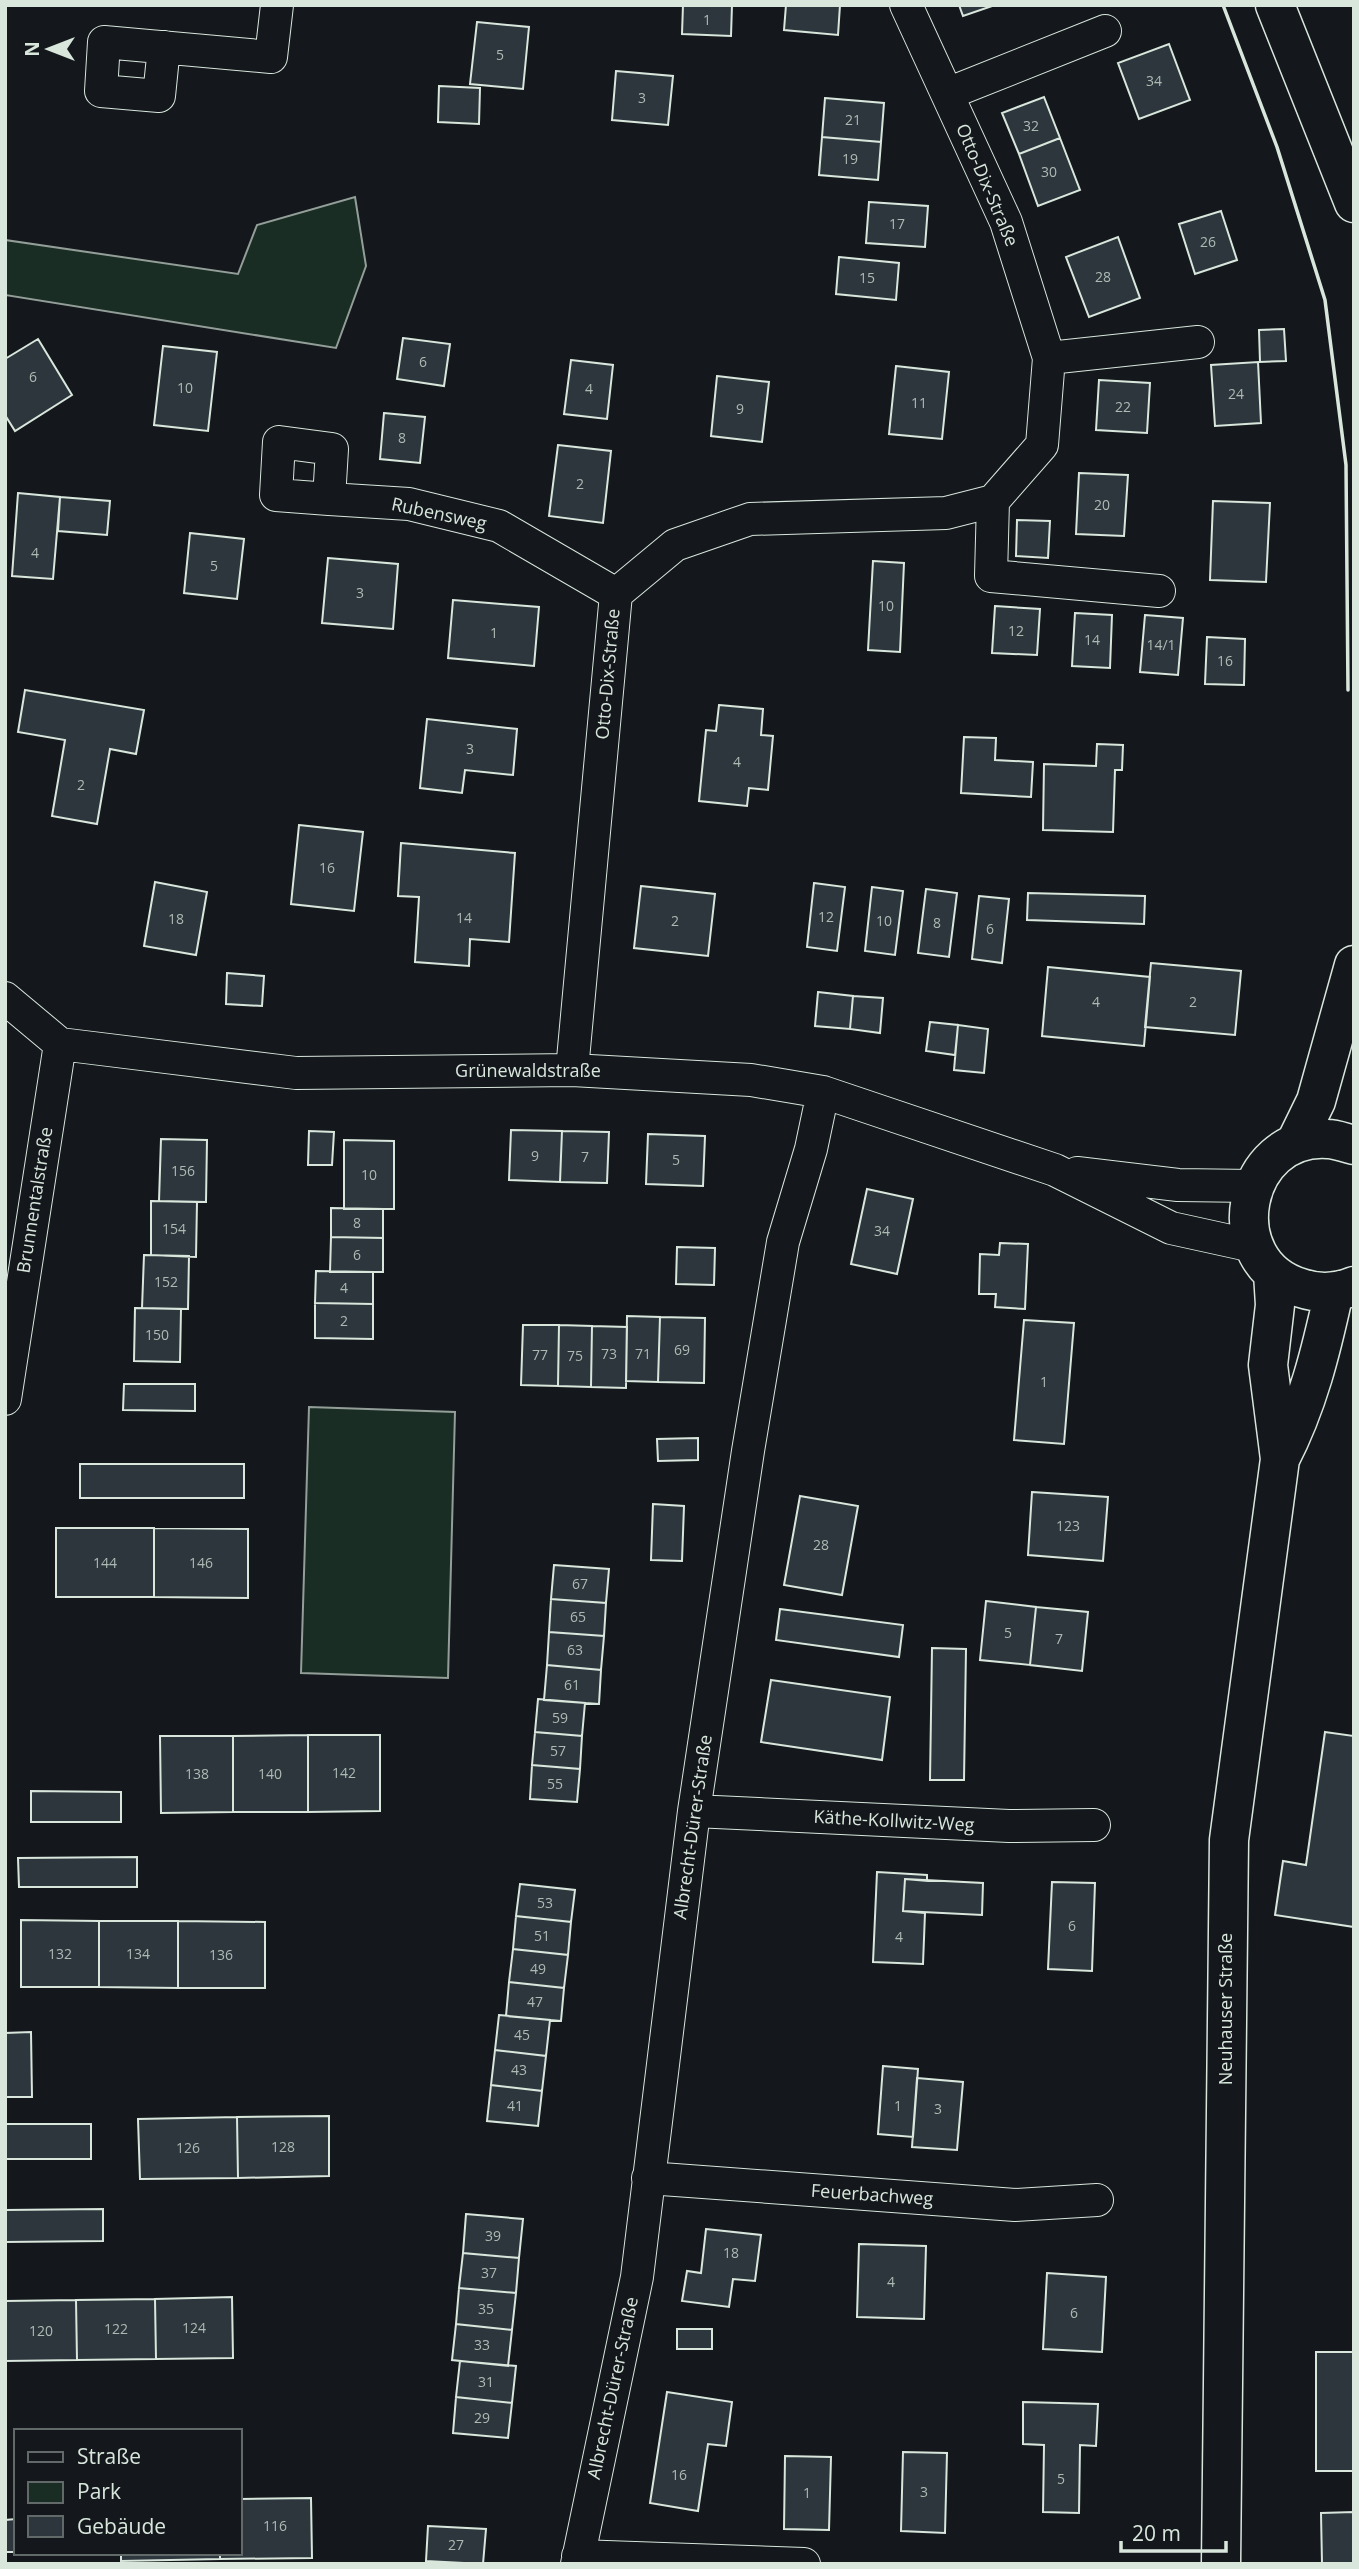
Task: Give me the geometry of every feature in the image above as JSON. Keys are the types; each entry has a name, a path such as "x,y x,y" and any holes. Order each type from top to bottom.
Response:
{"street":[{"path":"164,47 271,57 277,5"},
{"name":"Otto-Dix-Straße","path":"572,1070 616,594 675,545 750,519 946,513 993,500 1042,445 1049,358 1006,222 906,5"},
{"path":"1275,5 1354,203"},
{"path":"947,94 1105,31"},
{"path":"1049,358 1198,342"},
{"name":"Rubensweg","path":"329,499 409,504 499,526 616,594"},
{"path":"993,500 991,576 1159,591"},
{"path":"1295,1144 1315,1101 1354,965"},
{"path":"5,999 60,1044"},
{"name":"Grünewaldstraße","path":"60,1044 296,1073 572,1070 751,1080 823,1092 1055,1170 1171,1228 1263,1260"},
{"name":"Brunnentalstraße","path":"5,1399 60,1044"},
{"name":"Albrecht-Dürer-Straße","path":"578,2560 637,2277 694,1811 748,1451 783,1242 811,1149 823,1092"},
{"path":"1253,1186 1263,1168 1278,1154 1295,1144 1327,1138 1354,1145"},
{"name":"Grünewaldstraße","path":"1055,1170 1178,1185 1253,1186"},
{"name":"Neuhauser Straße","path":"1221,2564 1229,1840 1280,1459 1268,1365 1275,1305 1248,1216 1253,1186"},
{"path":"1263,1260 1292,1285 1312,1292 1344,1289"},
{"name":"Neuhauser Straße","path":"1280,1459 1301,1419 1344,1289"},
{"name":"Käthe-Kollwitz-Weg","path":"694,1811 1009,1826 1094,1825"},
{"name":"Feuerbachweg","path":"648,2178 1015,2205 1097,2200"},
{"path":"578,2560 804,2564"}],"green space":[{"path":"355,197 366,266 336,348 5,295 5,240 238,274 257,225"},
{"path":"309,1407 455,1412 448,1678 301,1673"}],"building":[{"path":"683,5 732,5 731,36 682,34"},
{"path":"786,5 840,5 838,35 784,30"},
{"path":"959,5 995,5 963,16"},
{"path":"477,22 529,27 523,89 470,84"},
{"path":"1169,44 1190,100 1139,119 1118,63"},
{"path":"616,71 673,76 668,125 612,120"},
{"path":"439,86 480,88 479,124 438,122"},
{"path":"1044,97 1060,138 1019,154 1002,113"},
{"path":"825,98 884,103 881,142 822,137"},
{"path":"822,137 881,142 878,180 819,175"},
{"path":"1060,138 1080,190 1038,206 1019,154"},
{"path":"869,202 928,206 925,247 866,243"},
{"path":"1221,211 1237,260 1195,274 1179,224"},
{"path":"1118,237 1140,298 1089,317 1066,257"},
{"path":"839,257 899,263 896,300 836,294"},
{"path":"1284,329 1286,361 1260,362 1259,330"},
{"path":"403,338 450,344 444,386 397,379"},
{"path":"38,339 72,395 15,431 5,415 5,359"},
{"path":"163,346 217,352 208,431 154,425"},
{"path":"571,360 613,365 607,419 564,414"},
{"path":"1258,362 1261,423 1215,426 1211,365"},
{"path":"896,366 949,372 942,439 889,434"},
{"path":"717,376 769,382 762,442 711,436"},
{"path":"1099,380 1150,383 1147,433 1096,430"},
{"path":"384,413 425,417 420,463 380,459"},
{"path":"558,445 611,451 603,523 549,516"},
{"path":"1079,473 1128,475 1124,536 1076,534"},
{"path":"18,493 60,497 53,579 12,576"},
{"path":"60,497 110,501 107,535 58,531"},
{"path":"1213,501 1270,503 1266,582 1210,580"},
{"path":"1017,520 1050,521 1048,558 1016,556"},
{"path":"190,533 244,539 237,599 184,593"},
{"path":"328,558 398,564 393,629 322,623"},
{"path":"873,561 904,563 900,652 868,650"},
{"path":"453,600 539,607 534,666 448,658"},
{"path":"995,606 1040,609 1037,655 992,653"},
{"path":"1075,613 1112,615 1110,668 1072,666"},
{"path":"1145,615 1183,618 1178,675 1140,672"},
{"path":"1207,637 1245,639 1244,685 1205,684"},
{"path":"25,690 144,710 136,754 110,749 97,824 52,816 65,740 18,732"},
{"path":"719,705 763,709 761,735 773,736 768,790 749,788 747,806 699,801 706,730 716,731"},
{"path":"427,719 517,729 513,775 465,770 462,793 420,788"},
{"path":"964,737 996,738 995,760 1033,762 1031,797 961,793"},
{"path":"1097,744 1123,745 1122,770 1115,770 1113,832 1043,830 1044,764 1096,766"},
{"path":"299,825 363,832 354,911 291,904"},
{"path":"401,843 515,853 509,942 470,939 469,966 415,962 419,897 398,896"},
{"path":"155,882 207,892 196,955 144,946"},
{"path":"814,883 845,887 837,951 807,947"},
{"path":"641,886 715,894 708,956 634,948"},
{"path":"872,887 903,891 895,955 865,951"},
{"path":"926,889 957,893 949,957 918,953"},
{"path":"1028,893 1145,896 1144,924 1027,920"},
{"path":"979,896 1009,899 1002,963 972,959"},
{"path":"1151,963 1241,971 1235,1035 1145,1027"},
{"path":"1048,967 1150,977 1144,1046 1042,1036"},
{"path":"227,973 264,976 262,1006 226,1004"},
{"path":"818,992 853,996 850,1029 815,1026"},
{"path":"853,996 883,998 880,1033 850,1029"},
{"path":"930,1022 958,1025 955,1055 926,1051"},
{"path":"958,1025 988,1029 984,1073 954,1070"},
{"path":"511,1130 562,1131 560,1182 509,1180"},
{"path":"309,1131 334,1132 332,1165 308,1165"},
{"path":"562,1131 609,1132 607,1183 560,1182"},
{"path":"648,1134 705,1136 703,1186 646,1184"},
{"path":"161,1139 207,1140 206,1202 159,1201"},
{"path":"344,1140 394,1141 394,1209 344,1209"},
{"path":"867,1189 913,1199 897,1274 851,1264"},
{"path":"151,1201 197,1202 196,1257 151,1255"},
{"path":"331,1208 383,1209 383,1238 331,1237"},
{"path":"331,1237 383,1238 383,1272 330,1272"},
{"path":"1000,1243 1028,1244 1025,1309 995,1307 996,1294 979,1294 980,1254 999,1255"},
{"path":"677,1247 715,1248 714,1285 676,1284"},
{"path":"144,1255 189,1256 188,1309 142,1308"},
{"path":"316,1271 373,1272 373,1304 315,1303"},
{"path":"315,1303 373,1304 373,1339 315,1338"},
{"path":"135,1308 181,1309 180,1362 134,1361"},
{"path":"627,1316 660,1317 658,1382 626,1381"},
{"path":"660,1317 705,1318 704,1383 658,1382"},
{"path":"1024,1320 1074,1323 1064,1444 1014,1440"},
{"path":"523,1325 559,1325 558,1386 521,1385"},
{"path":"559,1325 592,1326 591,1387 558,1386"},
{"path":"592,1326 627,1327 626,1388 591,1387"},
{"path":"124,1384 195,1384 195,1411 123,1410"},
{"path":"698,1438 698,1460 658,1461 657,1439"},
{"path":"80,1464 244,1464 244,1498 80,1498"},
{"path":"1032,1492 1108,1497 1103,1561 1028,1555"},
{"path":"800,1496 858,1506 842,1595 784,1585"},
{"path":"653,1504 684,1506 682,1561 651,1560"},
{"path":"56,1528 154,1528 154,1597 56,1597"},
{"path":"154,1528 248,1529 248,1598 154,1597"},
{"path":"554,1565 609,1569 606,1603 551,1599"},
{"path":"551,1599 606,1603 604,1636 549,1632"},
{"path":"986,1601 1036,1607 1030,1665 980,1660"},
{"path":"1036,1607 1088,1612 1082,1671 1030,1665"},
{"path":"780,1609 903,1625 899,1657 776,1640"},
{"path":"549,1632 604,1636 601,1670 547,1665"},
{"path":"932,1648 966,1649 964,1780 930,1780"},
{"path":"547,1665 601,1670 599,1704 544,1700"},
{"path":"771,1680 890,1697 882,1760 761,1742"},
{"path":"538,1699 585,1703 582,1736 535,1732"},
{"path":"535,1732 582,1736 580,1769 532,1765"},
{"path":"1325,1732 1354,1736 1354,1927 1275,1915 1283,1861 1306,1865"},
{"path":"308,1735 308,1812 233,1812 233,1736"},
{"path":"308,1735 380,1735 380,1811 308,1812"},
{"path":"160,1736 233,1736 233,1812 161,1813"},
{"path":"532,1765 580,1769 577,1802 530,1799"},
{"path":"31,1791 121,1792 121,1822 31,1822"},
{"path":"137,1857 137,1887 19,1887 18,1858"},
{"path":"877,1872 927,1875 927,1881 905,1879 903,1911 925,1913 923,1964 873,1962"},
{"path":"905,1879 983,1883 982,1915 903,1911"},
{"path":"1052,1882 1095,1883 1092,1971 1048,1969"},
{"path":"520,1884 575,1890 571,1922 516,1916"},
{"path":"516,1916 571,1922 568,1955 513,1949"},
{"path":"21,1920 99,1921 99,1987 21,1987"},
{"path":"99,1921 178,1921 178,1988 99,1987"},
{"path":"178,1921 265,1922 265,1988 178,1988"},
{"path":"513,1949 568,1955 564,1988 509,1982"},
{"path":"509,1982 564,1988 561,2021 506,2016"},
{"path":"499,2015 550,2020 546,2056 495,2050"},
{"path":"31,2032 32,2097 5,2097 5,2033"},
{"path":"495,2050 546,2056 542,2091 491,2085"},
{"path":"883,2066 918,2069 913,2137 878,2134"},
{"path":"917,2078 963,2082 957,2150 912,2147"},
{"path":"491,2085 542,2091 538,2126 487,2121"},
{"path":"329,2116 329,2176 238,2178 237,2117"},
{"path":"237,2117 238,2178 140,2179 138,2119"},
{"path":"5,2124 91,2124 91,2159 5,2159"},
{"path":"103,2209 103,2241 5,2242 5,2210"},
{"path":"466,2214 523,2219 519,2258 463,2253"},
{"path":"706,2229 761,2235 755,2281 733,2279 729,2307 682,2301 687,2271 701,2273"},
{"path":"859,2244 926,2246 924,2319 857,2317"},
{"path":"463,2253 519,2258 516,2293 459,2288"},
{"path":"1047,2273 1106,2277 1102,2352 1043,2349"},
{"path":"459,2288 516,2293 512,2330 456,2324"},
{"path":"232,2297 233,2358 156,2359 155,2299"},
{"path":"155,2299 156,2359 77,2360 76,2300"},
{"path":"76,2300 77,2360 5,2361 5,2301"},
{"path":"456,2324 512,2330 508,2366 452,2360"},
{"path":"677,2329 712,2329 712,2349 677,2349"},
{"path":"1316,2352 1354,2352 1354,2471 1316,2471"},
{"path":"460,2361 516,2366 512,2403 456,2397"},
{"path":"667,2392 732,2402 726,2446 708,2444 698,2511 650,2503"},
{"path":"456,2397 512,2403 508,2438 453,2433"},
{"path":"1023,2402 1098,2404 1096,2446 1080,2445 1079,2513 1043,2512 1044,2445 1023,2444"},
{"path":"903,2452 947,2453 945,2533 901,2531"},
{"path":"785,2456 831,2457 829,2530 784,2529"},
{"path":"311,2498 312,2558 220,2559 220,2555 242,2555 242,2499"},
{"path":"1354,2512 1354,2564 1322,2564 1321,2513"},
{"path":"14,2519 14,2552 5,2552 5,2520"},
{"path":"428,2526 486,2529 483,2564 426,2561"},
{"path":"121,2555 220,2555 220,2559 121,2561"}],"wall":[{"path":"1223,5 1277,147 1325,300 1346,465 1348,690"}]}
